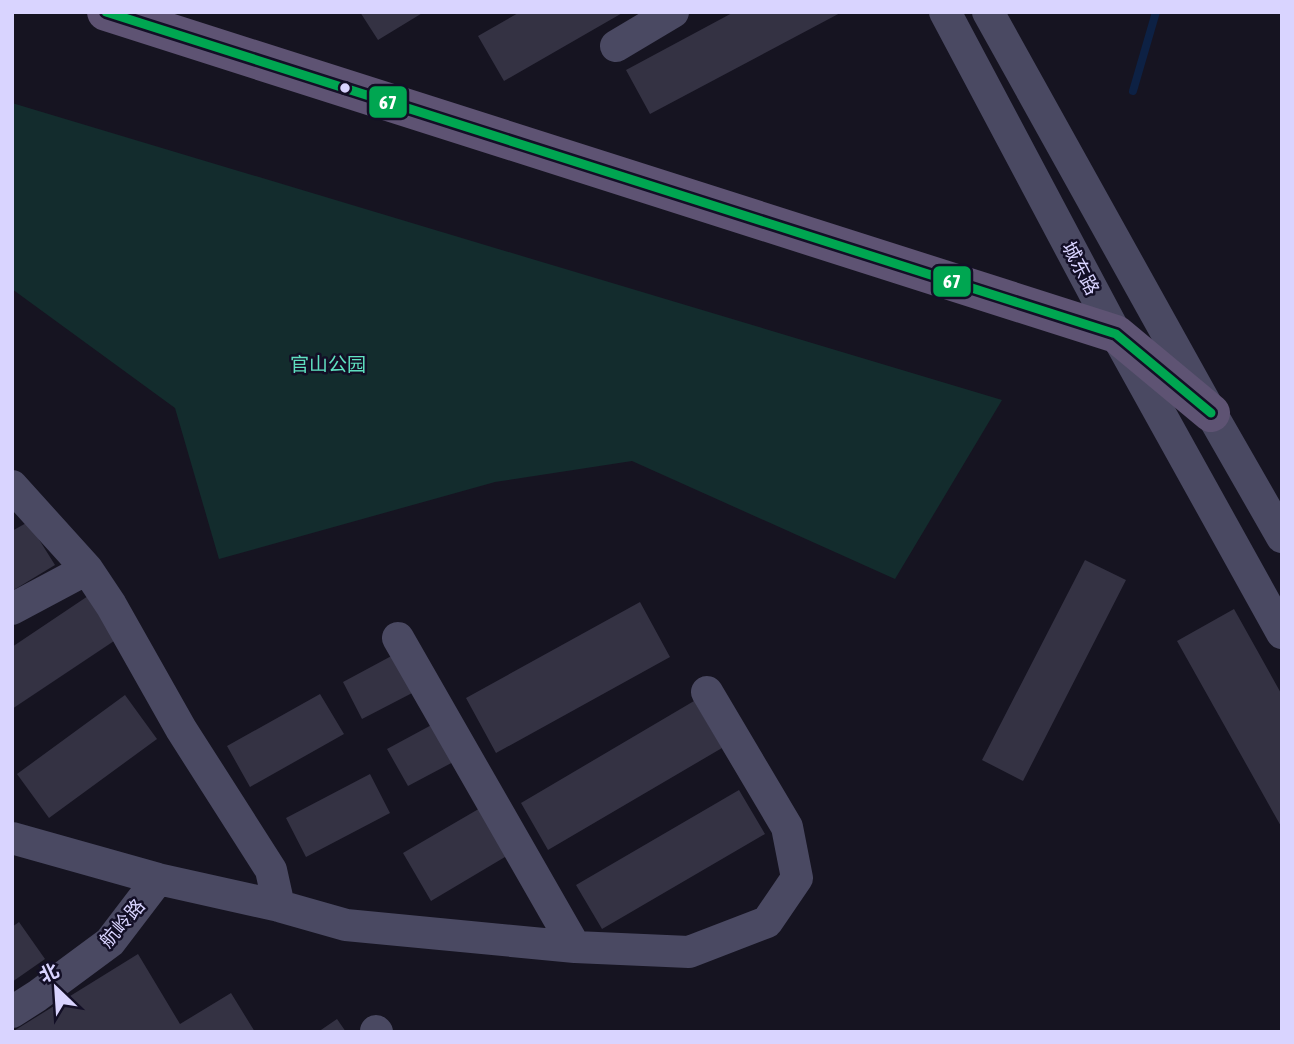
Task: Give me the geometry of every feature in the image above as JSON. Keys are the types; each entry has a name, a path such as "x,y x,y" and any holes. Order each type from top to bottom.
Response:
{"main road":[{"path":"106,12 1116,334 1211,413"}],"street":[{"name":"城东路","path":"945,12 1116,334 1282,633"},
{"path":"988,12 1282,537"},
{"path":"616,46 671,13"},
{"path":"12,486 87,569 111,605 181,729 271,870 279,906"},
{"path":"12,608 87,569"},
{"path":"398,638 575,947"},
{"path":"12,838 158,879 279,906 346,925 575,947 689,952 767,922 797,878 787,827 707,692"},
{"name":"航岭路","path":"12,1012 110,942 158,879"}],"green space":[{"name":"官山公园","path":"12,103 1002,400 895,579 632,461 495,482 219,559 175,408 12,289"}],"building":[{"path":"360,12 424,12 378,40"},
{"path":"520,12 624,12 504,81 478,36"},
{"path":"734,12 842,12 650,114 626,70"},
{"path":"28,522 55,565 12,591 12,531"},
{"path":"1085,560 1126,580 1023,781 982,760"},
{"path":"91,594 120,637 12,709 12,647"},
{"path":"640,602 670,657 496,753 466,698"},
{"path":"1234,609 1282,695 1282,828 1177,641"},
{"path":"397,653 416,691 362,719 343,682"},
{"path":"320,694 344,734 250,787 227,746"},
{"path":"125,695 157,739 49,818 17,774"},
{"path":"694,701 722,748 548,850 521,803"},
{"path":"437,722 457,760 408,786 387,749"},
{"path":"370,774 390,813 306,857 286,818"},
{"path":"739,790 765,834 602,929 576,885"},
{"path":"482,807 510,854 431,901 403,853"},
{"path":"19,922 45,959 12,982 12,927"},
{"path":"138,954 180,1024 231,993 255,1032 12,1032"},
{"path":"337,1019 346,1032 318,1032"}],"waterway":[{"path":"1133,91 1156,12"}],"transit line":[{"name":"67","path":"106,12 1116,334 1211,413"}]}
